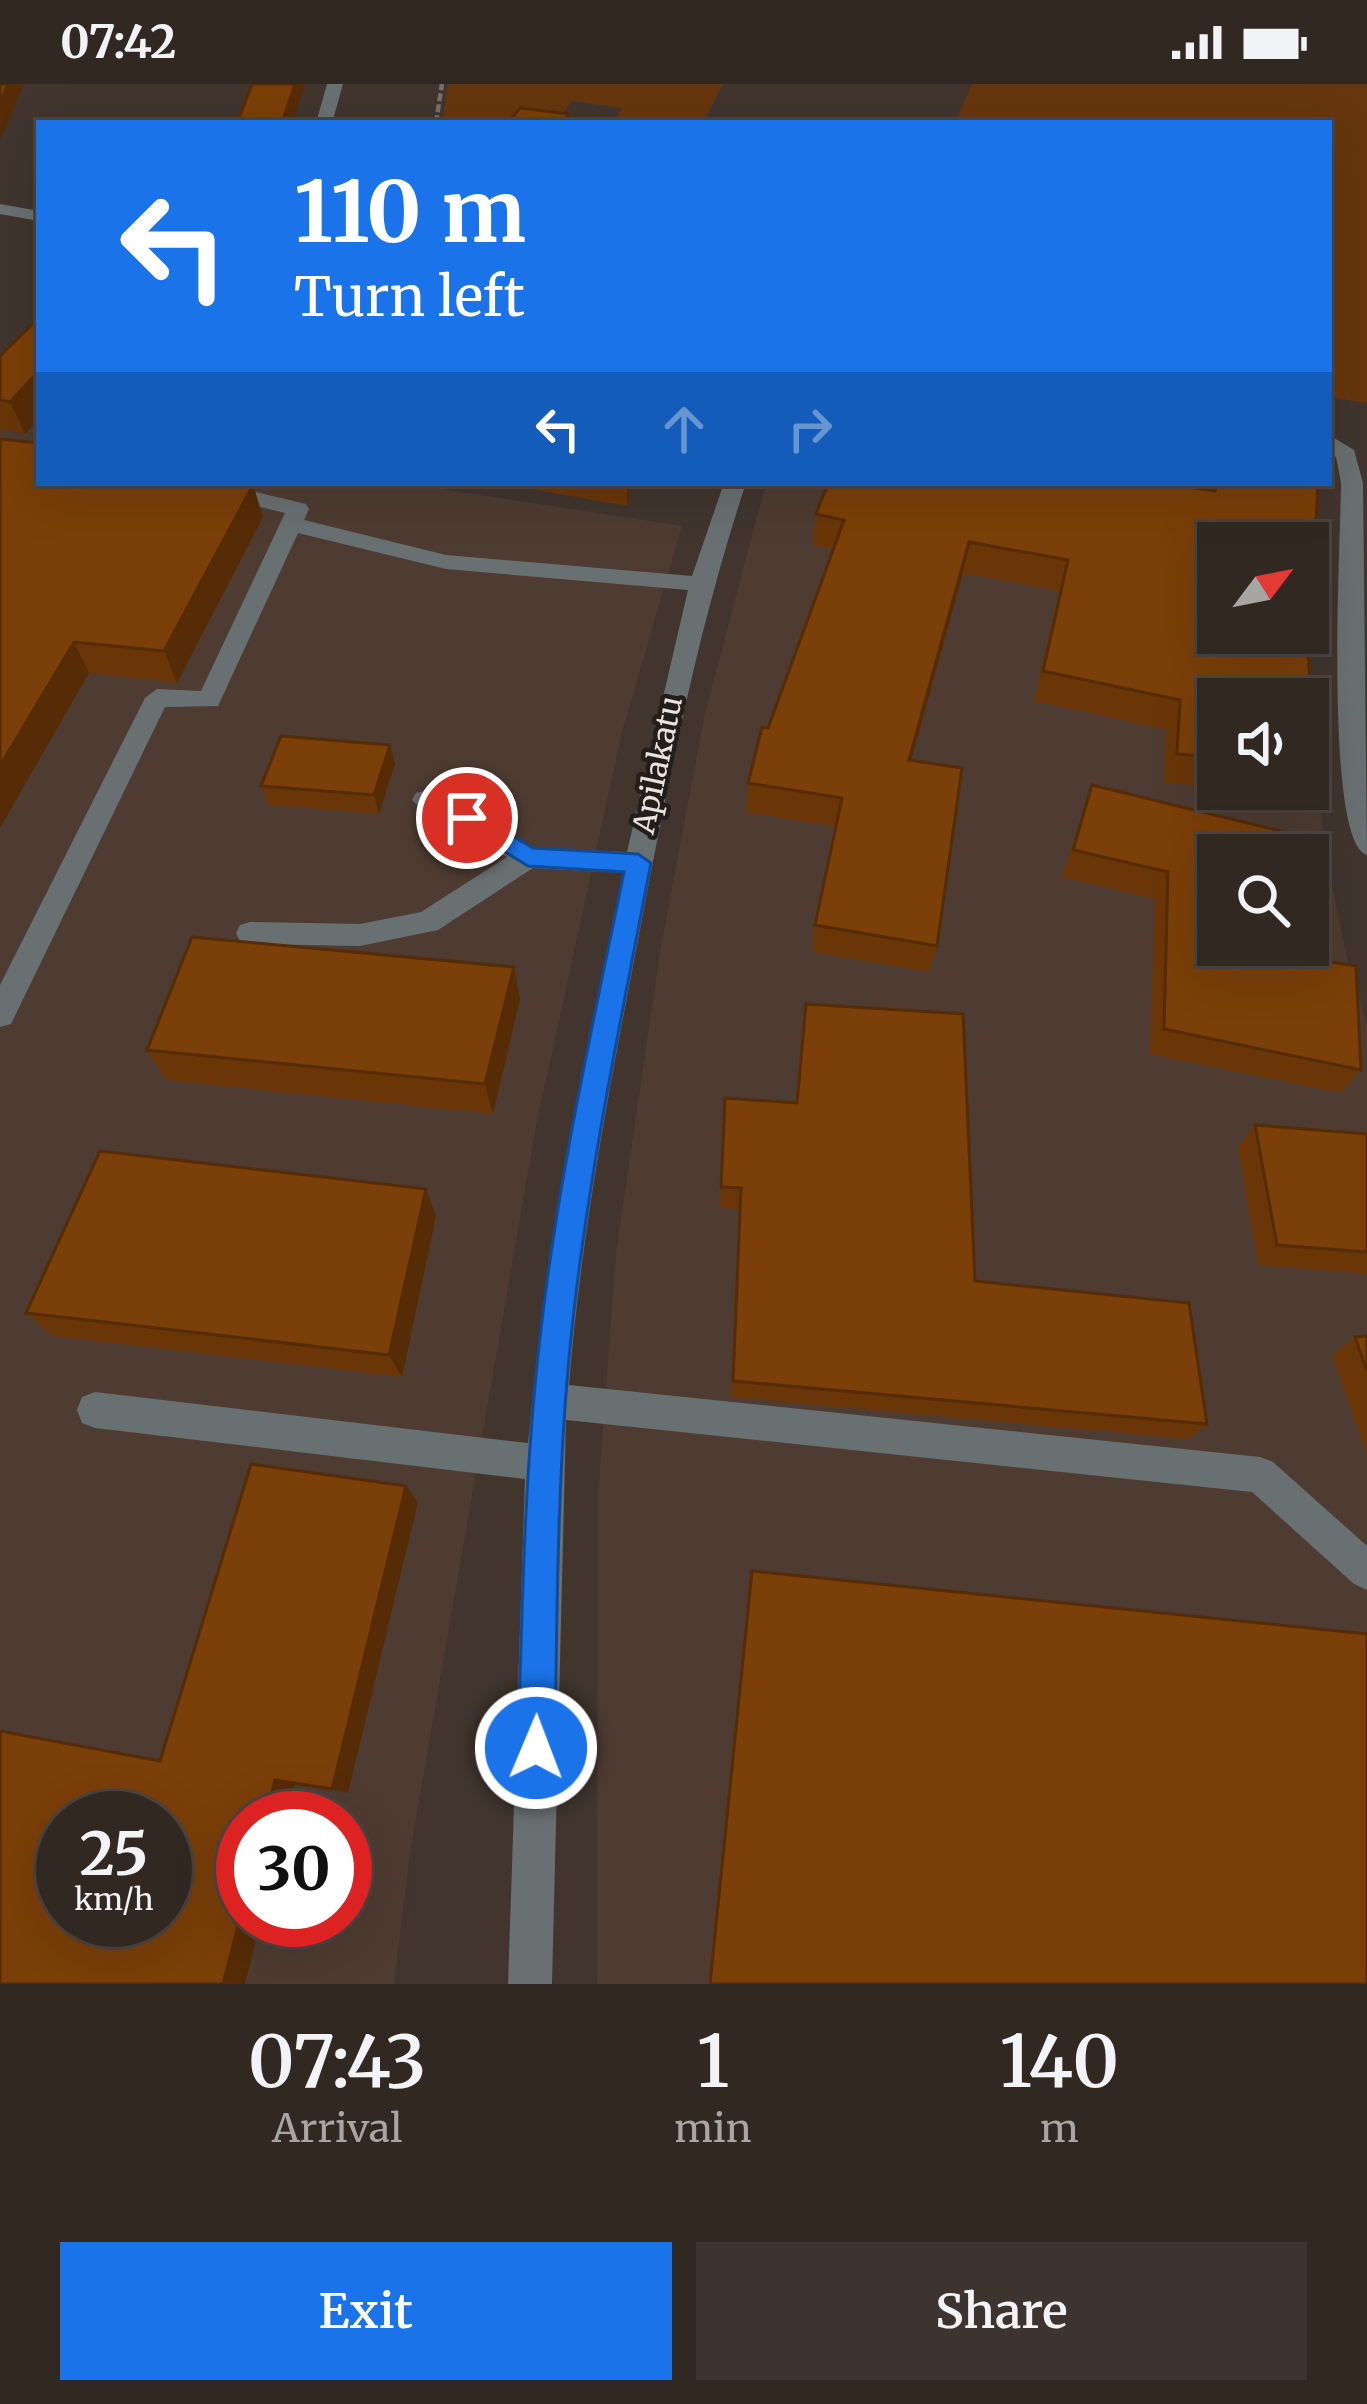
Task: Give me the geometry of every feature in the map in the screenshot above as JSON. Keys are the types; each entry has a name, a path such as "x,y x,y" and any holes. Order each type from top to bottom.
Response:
{"street":[{"path":"325,120 335,84"},
{"path":"0,209 36,215"},
{"path":"1332,443 1346,455 1352,483 1352,785 1367,845"},
{"path":"0,1015 157,698 209,700 298,509 203,486"},
{"name":"Apilakatu","path":"530,1984 544,1463 589,1114 670,701 701,584 734,486"},
{"path":"292,524 446,562 701,584"},
{"path":"425,800 467,818 528,857 638,863"},
{"path":"250,933 360,935 428,922 528,857"},
{"path":"550,1401 1261,1475 1367,1570"},
{"path":"95,1410 544,1463"}],"path":[{"path":"436,120 442,84"}],"shaded area":[{"path":"448,84 723,84 705,120 615,120 622,108 572,101 557,120 442,120"},
{"path":"972,84 1367,84 1367,403 1332,397 1332,120 956,120"},
{"path":"0,413 36,422 36,486 422,486 682,526 622,732 536,1126 410,1853 394,1984 0,1984"},
{"path":"765,486 1315,486 1314,522 1197,522 1197,654 1311,654 1312,678 1197,678 1197,810 1321,810 1323,834 1197,834 1197,966 1329,966 1329,870 1348,963 1367,1024 1367,1984 597,1984 598,1496 616,1253 661,946 705,713"}],"building":[{"path":"252,84 295,84 283,120 238,120"},
{"path":"520,108 569,114 565,120 510,120"},
{"path":"36,321 36,374 10,402 0,400 0,356"},
{"path":"0,439 36,443 36,486 252,486 164,651 74,642 0,766"},
{"path":"827,486 1184,486 1215,491 1216,486 1318,486 1316,522 1197,522 1197,654 1308,654 1310,678 1197,678 1197,755 1177,754 1180,700 1043,671 1068,560 969,542 909,760 962,768 937,946 815,925 842,798 748,783 762,727 768,728 844,520 816,514"},
{"path":"281,736 390,745 374,795 261,786"},
{"path":"1092,785 1292,834 1197,834 1197,966 1329,966 1329,962 1356,966 1361,1070 1164,1029 1168,872 1073,850"},
{"path":"192,937 514,967 485,1084 147,1050"},
{"path":"806,1004 963,1014 975,1281 1189,1303 1207,1424 733,1381 741,1188 721,1187 725,1098 797,1103"},
{"path":"1255,1125 1367,1134 1367,1252 1277,1245"},
{"path":"100,1151 426,1189 389,1355 26,1313"},
{"path":"1367,1336 1367,1371 1355,1337"},
{"path":"251,1464 406,1486 332,1789 275,1780 272,1791 216,1791 216,1947 233,1947 223,1984 0,1984 0,1731 160,1761"},
{"path":"752,1571 1367,1634 1367,1984 710,1984"}],"route":[{"path":"467,818 528,857 638,863 589,1114 555,1343 544,1463 536,1748"}]}
